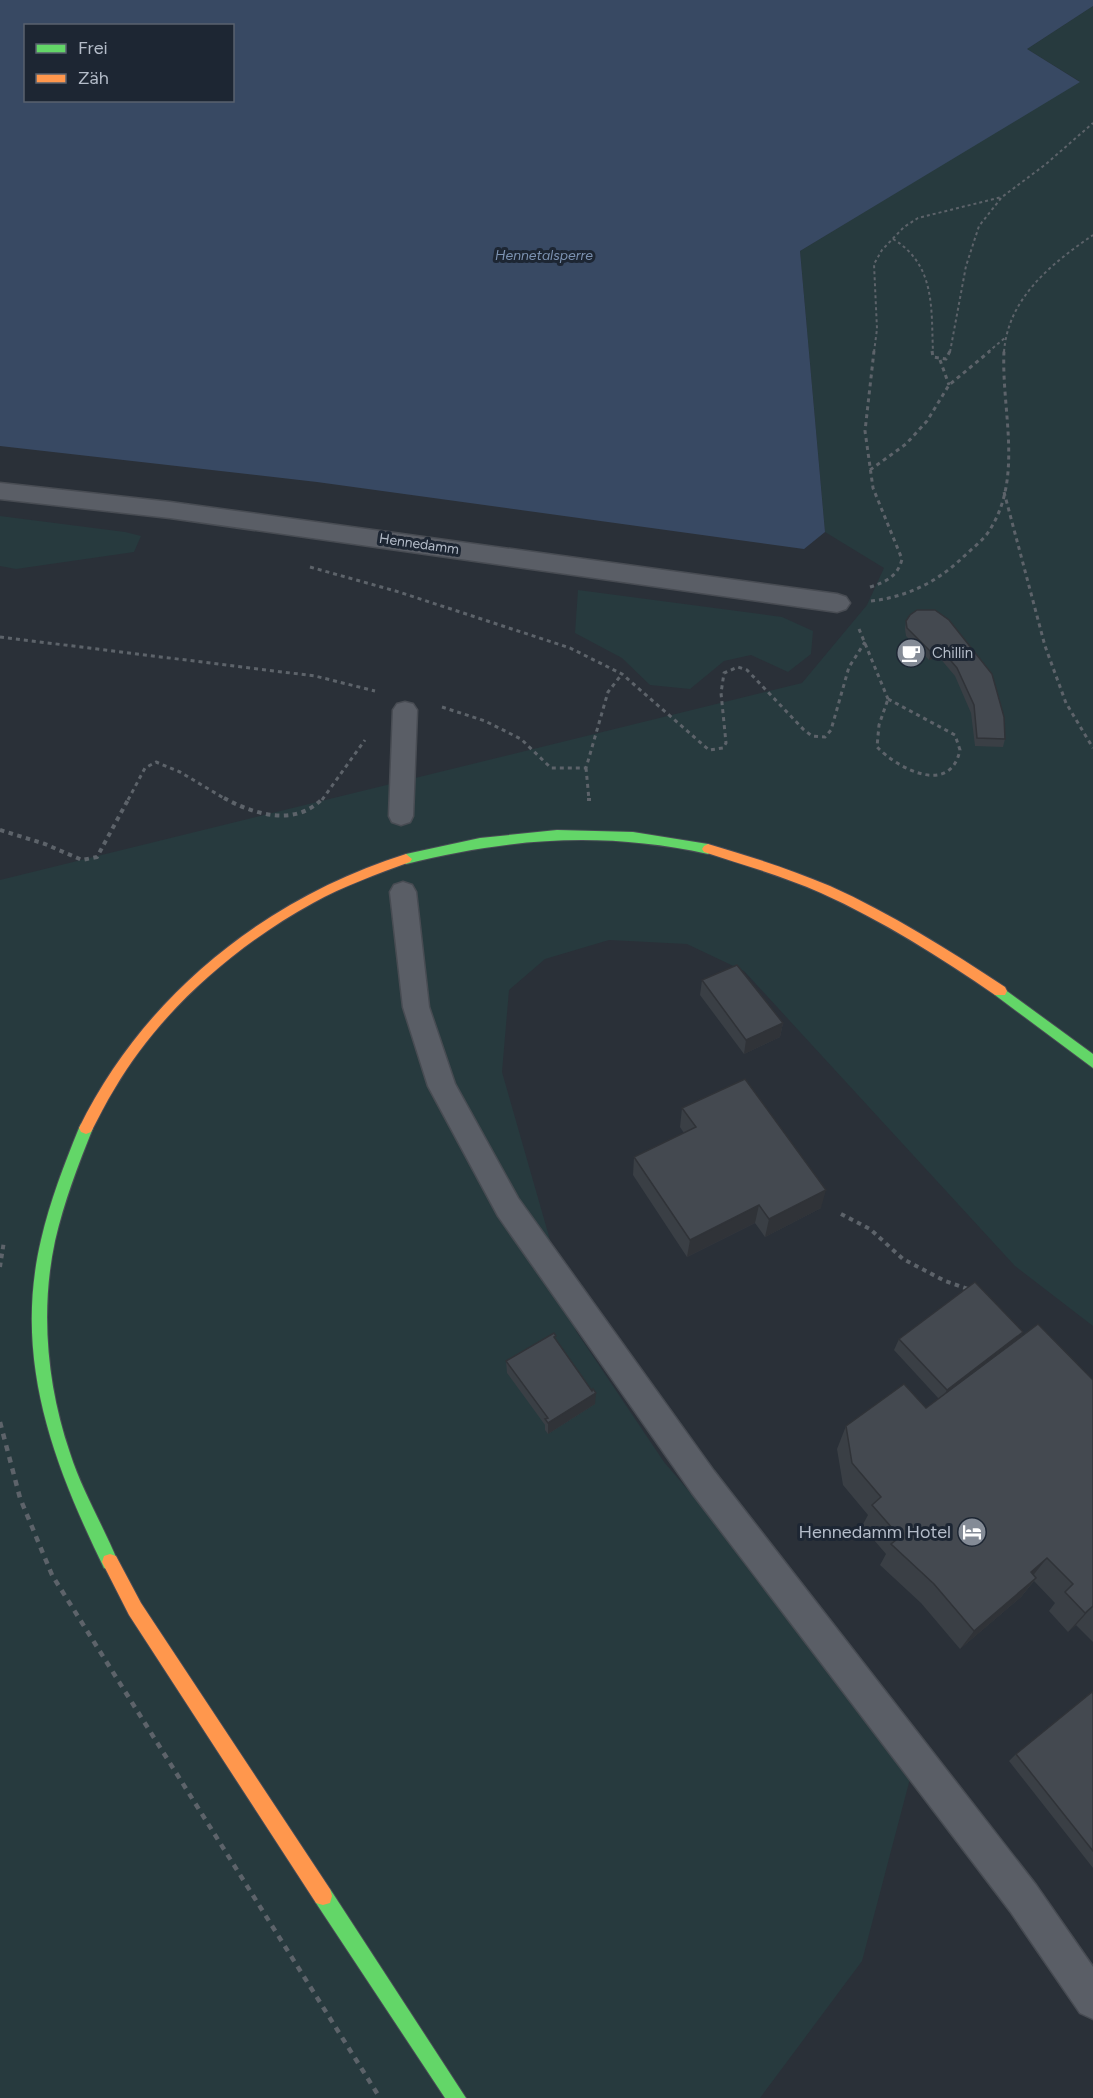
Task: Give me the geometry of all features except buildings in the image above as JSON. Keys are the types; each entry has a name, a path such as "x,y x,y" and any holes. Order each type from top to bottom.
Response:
{"main road":[{"path":"456,2098 135,1609 89,1525 66,1472 44,1394 39,1326 40,1294 52,1214 74,1149 104,1090 174,1001 213,964 272,921 333,886 391,863 457,846 555,833 611,835 699,847 745,858 822,886 885,915 945,951 1093,1062"}],"street":[{"name":"Hennedamm","path":"0,490 182,511 837,603"}],"lane":[{"path":"401,816 405,710"},
{"path":"403,892 416,1007 442,1086 508,1207 703,1482 1023,1898 1093,2000"}],"path":[{"path":"940,360 949,356 971,243 979,225 1002,197 1046,164 1093,123"},
{"path":"837,603 858,591 891,579 901,567 902,558 873,488 865,431 877,329 874,264 882,250 904,227 918,218 1002,197"},
{"path":"837,603 890,599 933,581 949,570 989,532 1004,492 1009,435 1005,387 1006,337 1026,292 1045,271 1093,235"},
{"path":"893,239 904,246 924,278 932,300 933,357 940,360 949,385"},
{"path":"870,470 906,444 927,421 949,385 1006,337"},
{"path":"1004,492 1045,646 1066,703 1093,748"},
{"path":"303,565 537,635 622,674 709,750 723,748 726,743 721,684 724,673 738,667 747,670 804,730 819,738 825,737 831,730 849,667 865,642 888,699 877,747 892,762 917,774 938,775 947,770 959,756 961,746 955,735 888,699"},
{"path":"0,637 315,676 391,696 399,700 405,710"},
{"path":"590,808 586,768 608,692 622,674"},
{"path":"0,830 45,844 82,860 97,857 145,768 156,762 169,766 234,804 261,813 306,812 326,795 370,734 405,710 425,705 460,711 520,739 551,768 586,768"},
{"path":"841,1214 870,1229 903,1259 945,1281 980,1294"},
{"path":"0,1267 6,1234"},
{"path":"0,1422 20,1498 52,1575 380,2098"}],"green space":[{"path":"1093,6 1093,1326 1015,1266 744,971 687,944 609,940 545,959 509,990 502,1072 576,1331 664,1462 916,1756 862,1961 760,2098 0,2098 0,880 802,683 867,605 884,568 825,532 800,251 1079,81 1027,49"},
{"path":"0,516 141,536 134,552 16,569 0,566"},
{"path":"578,590 782,617 813,631 811,654 788,672 751,655 724,661 690,689 650,685 622,658 575,633"}],"water":[{"name":"Hennetalsperre","path":"0,0 1093,0 1093,6 1027,49 1080,82 800,251 825,532 804,549 317,482 0,446"}],"traffic: fast":[{"path":"406,859 480,843 557,834 633,836 708,849"},
{"path":"1000,991 1093,1062"},
{"path":"86,1128 63,1186 48,1242 40,1295 40,1348 47,1400 62,1453 82,1507 110,1562"},
{"path":"323,1896 456,2098"}],"traffic: slow":[{"path":"708,849 788,875 861,906 930,945 1000,991"},
{"path":"86,1128 110,1083 141,1039 218,961 262,928 309,899 357,876 406,859"},
{"path":"110,1562 135,1609 323,1896"}],"place":[{"name":"Chillin","path":"911,653"},
{"name":"Hennedamm Hotel","path":"972,1532"}]}
